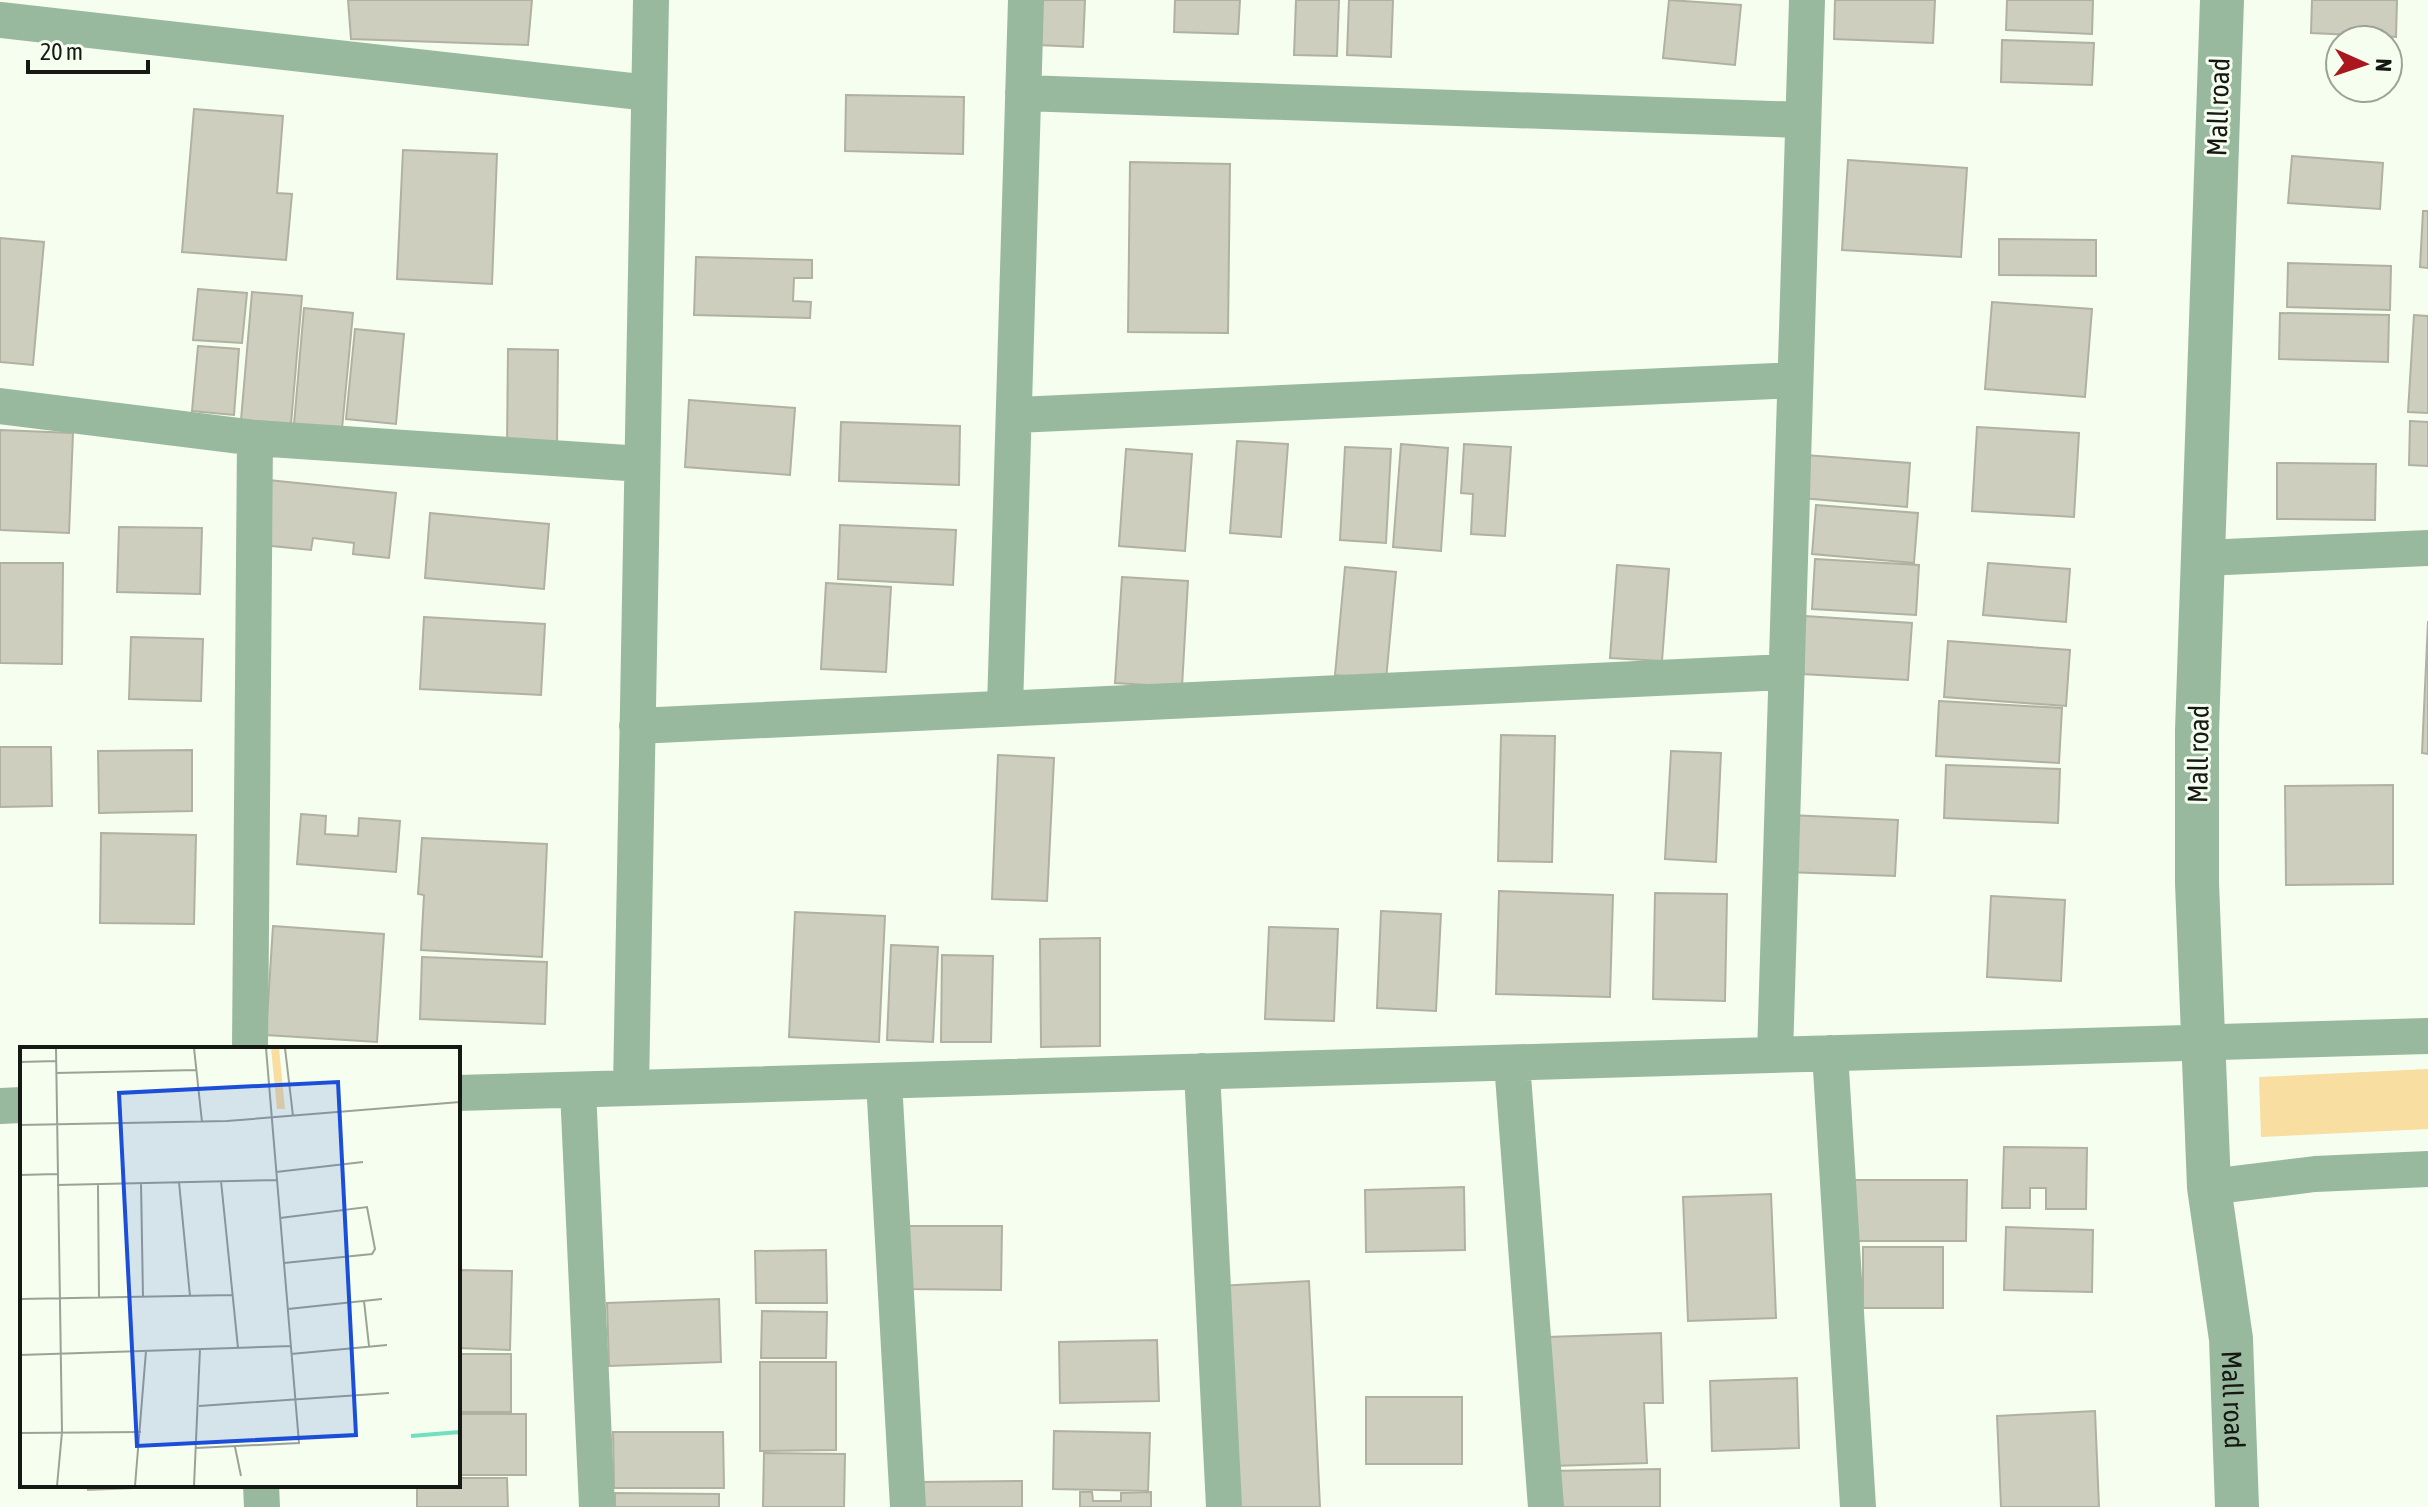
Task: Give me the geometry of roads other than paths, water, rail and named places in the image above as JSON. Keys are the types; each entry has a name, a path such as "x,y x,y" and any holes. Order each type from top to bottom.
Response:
{"street":[{"path":"631,1088 651,0"},
{"path":"1005,708 1026,0"},
{"path":"1775,1055 1807,0"},
{"name":"Mall road","path":"2222,0 2197,730 2202,1042 2209,1187 2231,1339 2237,1507"},
{"path":"0,20 95,15 649,93"},
{"path":"1023,93 1803,120"},
{"path":"1014,415 1795,380"},
{"path":"0,406 255,438 642,464"},
{"path":"250,1047 255,438"},
{"path":"2203,558 2428,548"},
{"path":"637,726 1787,672"},
{"path":"460,1093 2428,1036"},
{"path":"1830,1053 1858,1507"},
{"path":"1512,1063 1546,1507"},
{"path":"1202,1071 1224,1507"},
{"path":"884,1081 908,1507"},
{"path":"578,1090 597,1507"},
{"path":"0,1106 20,1105"},
{"path":"2209,1187 2315,1174 2428,1169"},
{"path":"261,1487 262,1507"}]}
